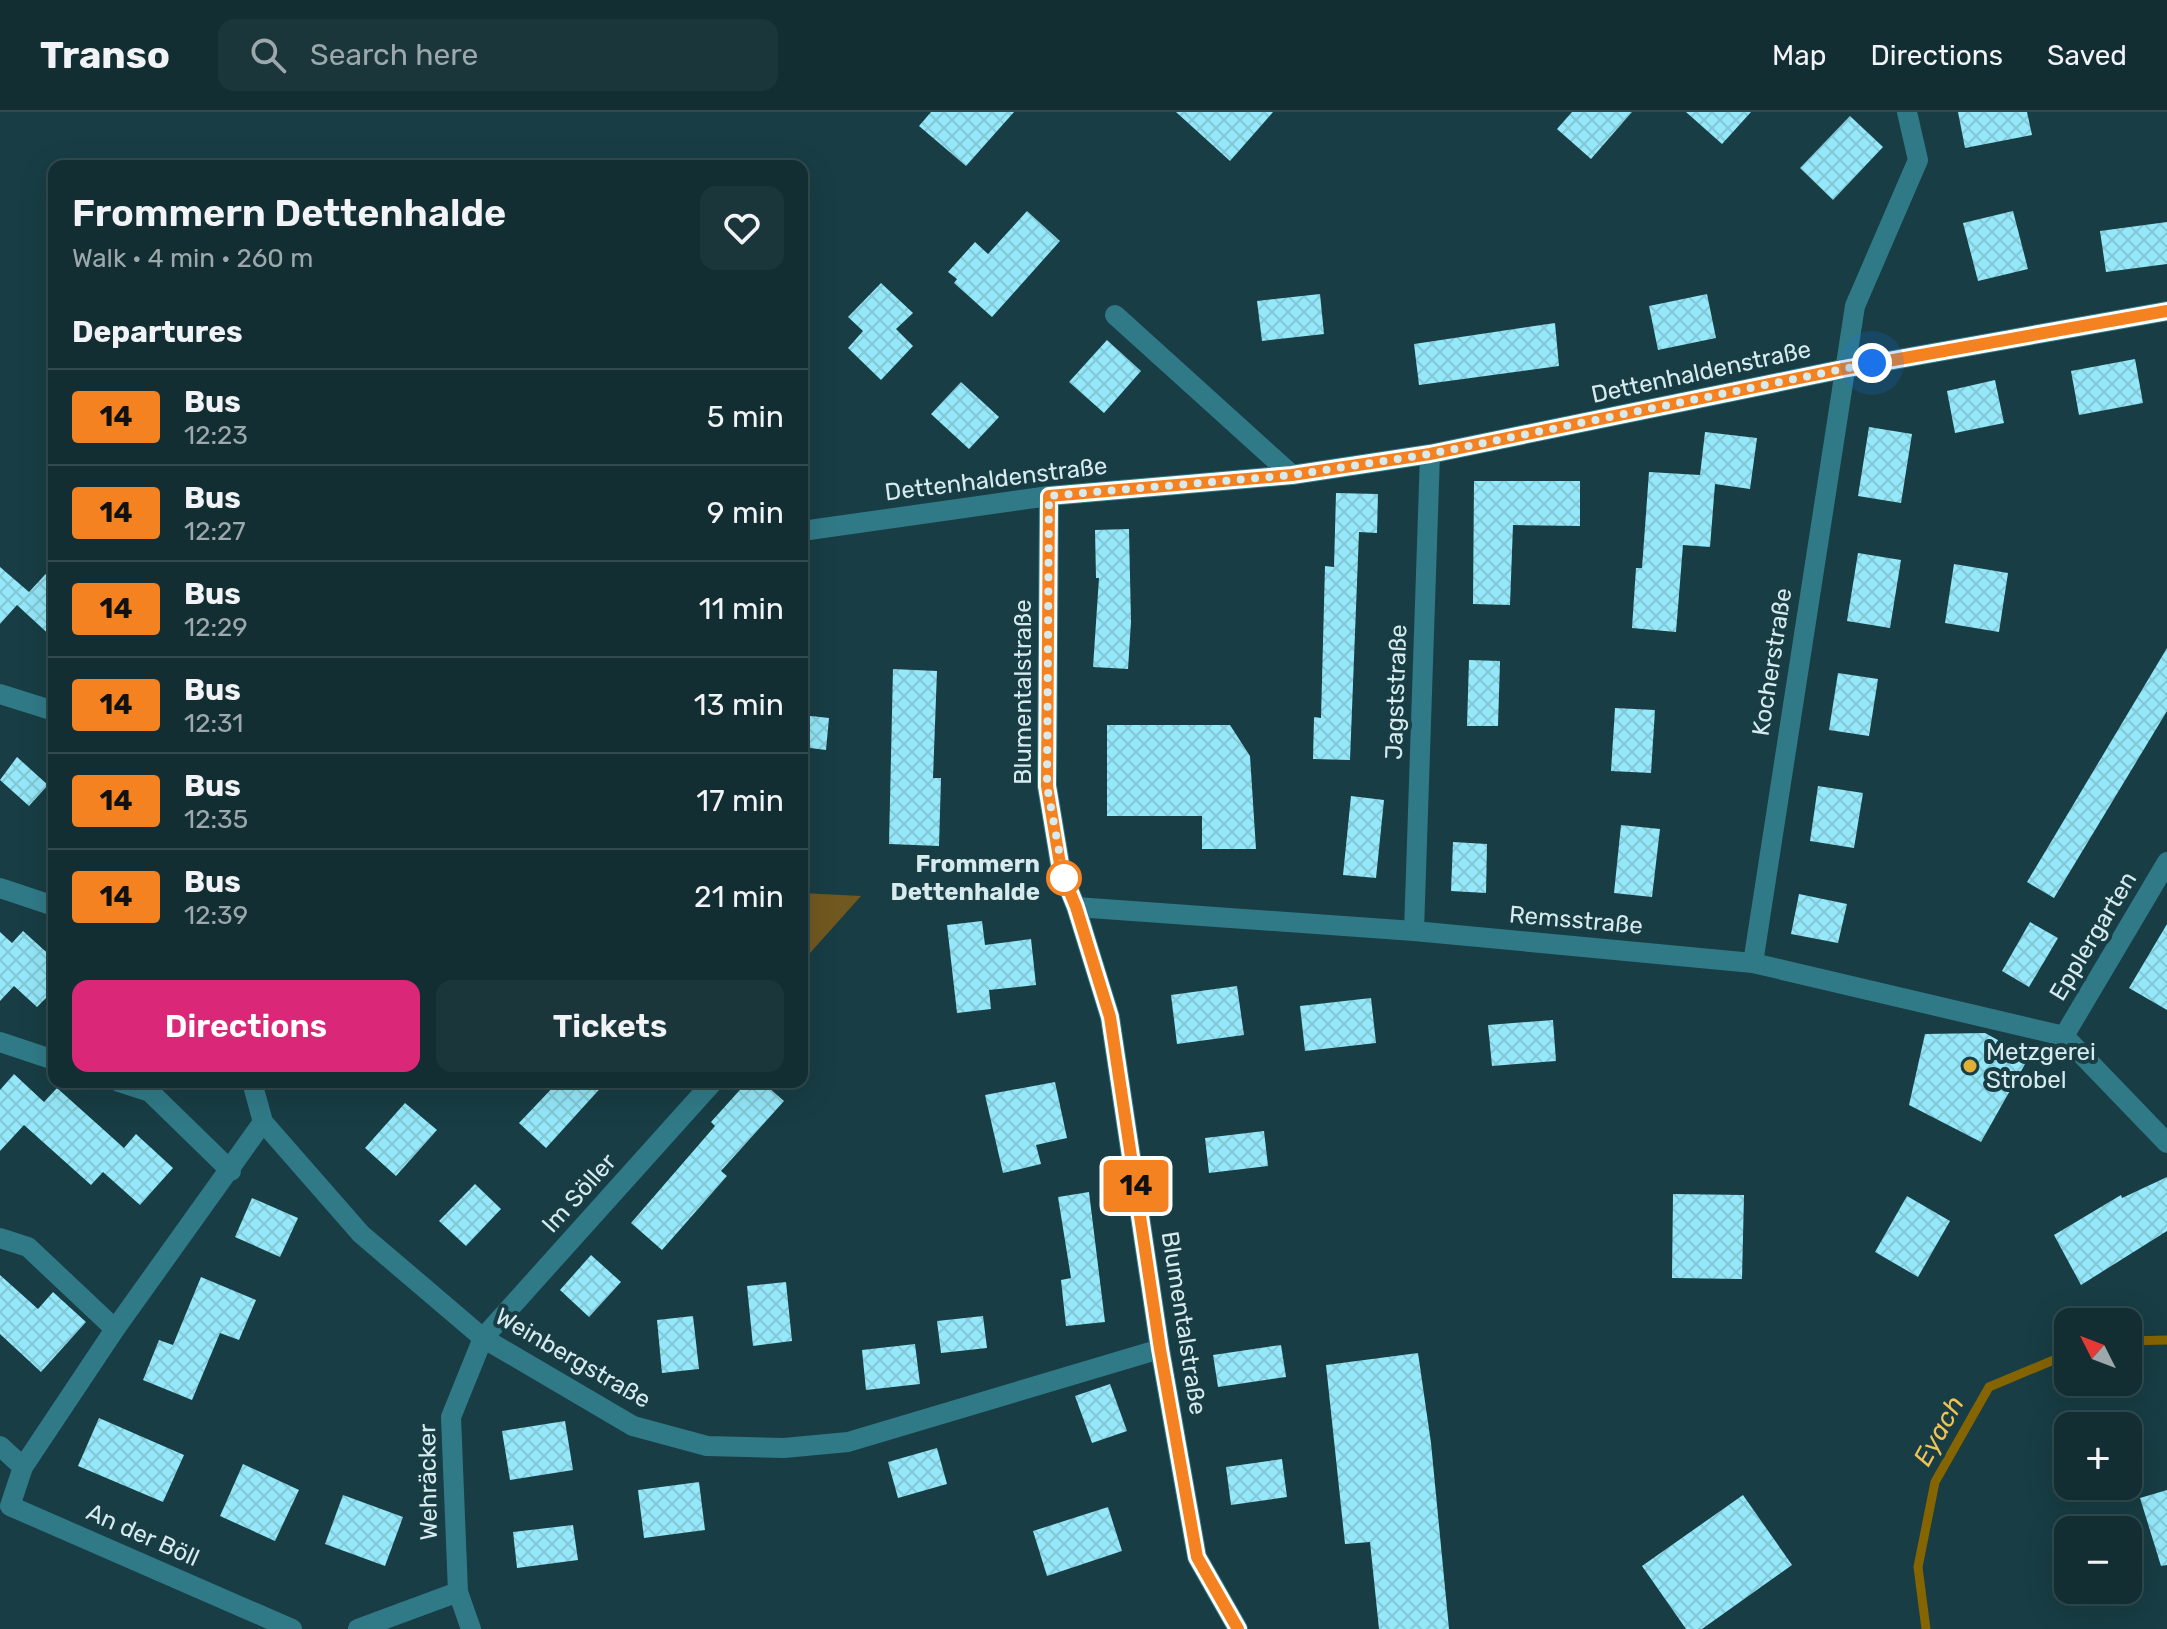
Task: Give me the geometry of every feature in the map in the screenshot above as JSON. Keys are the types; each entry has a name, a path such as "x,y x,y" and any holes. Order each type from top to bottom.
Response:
{"street":[{"name":"Kocherstraße","path":"1753,963 1855,306 1918,160 1907,112"},
{"name":"Dettenhaldenstraße","path":"808,530 1049,496 1292,475 1430,454 1843,369 2167,311"},
{"path":"1115,315 1292,475"},
{"name":"Jagststraße","path":"1414,931 1430,454"},
{"name":"Blumentalstraße","path":"1049,496 1047,786 1061,870 1076,907 1110,1017 1160,1349 1197,1557 1238,1629"},
{"path":"0,694 48,709"},
{"name":"Epplergarten","path":"2064,1036 2167,862"},
{"path":"0,888 48,904"},
{"name":"Remsstraße","path":"1076,907 1414,931 1753,963 2064,1036"},
{"path":"2064,1036 2167,1143"},
{"path":"0,1042 48,1058"},
{"path":"138,1088 150,1092 231,1171"},
{"name":"Weinbergstraße","path":"254,1088 263,1122 361,1234 483,1338 633,1426 707,1446 784,1448 848,1442 1160,1349"},
{"name":"Im Söller","path":"483,1338 708,1088"},
{"name":"An der Böll","path":"263,1122 231,1171 115,1329 23,1467 10,1506 292,1629"},
{"path":"0,1238 28,1247 115,1329"},
{"name":"Wehräcker","path":"471,1629 458,1592 451,1417 483,1338"},
{"path":"0,1446 23,1467"},
{"path":"358,1629 458,1592"}],"shaded area":[{"path":"808,893 861,896 808,955"}],"building":[{"path":"931,112 1014,112 966,166 919,126"},
{"path":"1176,112 1273,112 1230,161"},
{"path":"1572,112 1632,112 1591,159 1557,129"},
{"path":"1686,112 1751,112 1722,144"},
{"path":"1958,112 2027,112 2032,135 1965,148"},
{"path":"1850,116 1883,147 1833,200 1800,168"},
{"path":"1027,211 1060,241 992,317 954,283 957,279 948,272 975,242 988,254"},
{"path":"2013,211 2028,269 1978,281 1963,223"},
{"path":"2167,222 2167,264 2106,272 2100,231"},
{"path":"881,283 913,313 896,329 913,346 881,380 848,348 863,331 848,317"},
{"path":"1320,294 1324,334 1262,341 1257,301"},
{"path":"1707,294 1716,338 1658,350 1649,306"},
{"path":"1555,323 1559,366 1419,385 1414,344"},
{"path":"1107,340 1141,371 1104,413 1069,382"},
{"path":"2135,359 2143,403 2079,415 2071,371"},
{"path":"1995,380 2004,423 1955,433 1947,391"},
{"path":"961,382 999,417 969,449 931,414"},
{"path":"1869,427 1912,434 1901,503 1858,496"},
{"path":"1705,432 1757,438 1750,489 1715,484 1710,547 1683,545 1676,632 1632,628 1636,568 1642,568 1649,472 1700,475"},
{"path":"1474,481 1580,481 1580,526 1513,525 1510,605 1473,604"},
{"path":"1336,493 1378,494 1377,533 1359,532 1350,760 1313,759 1314,717 1321,718 1325,566 1334,567"},
{"path":"1129,529 1131,622 1128,669 1093,667 1099,578 1096,578 1095,530"},
{"path":"1858,553 1901,560 1890,628 1847,621"},
{"path":"1954,564 2008,573 1999,632 1945,623"},
{"path":"0,567 29,592 48,571 48,633 17,605 0,624"},
{"path":"2167,648 2167,711 2054,898 2027,882"},
{"path":"1469,660 1500,661 1498,726 1467,726"},
{"path":"893,669 937,671 933,778 941,778 939,846 889,844"},
{"path":"1838,673 1878,679 1869,736 1829,730"},
{"path":"1615,708 1655,710 1651,773 1611,771"},
{"path":"808,716 829,718 826,750 808,748"},
{"path":"1107,725 1230,725 1250,756 1256,849 1202,849 1202,816 1107,816"},
{"path":"17,757 48,785 29,806 0,780"},
{"path":"1818,786 1863,793 1854,848 1810,841"},
{"path":"1351,796 1384,800 1376,878 1343,875"},
{"path":"1621,825 1660,829 1652,897 1614,893"},
{"path":"1453,842 1487,844 1486,893 1451,891"},
{"path":"1799,894 1847,904 1838,943 1791,934"},
{"path":"982,921 985,945 1031,939 1036,985 989,990 991,1009 957,1013 947,925"},
{"path":"2030,922 2058,938 2029,987 2002,971"},
{"path":"2167,924 2167,1010 2129,988"},
{"path":"23,931 48,954 48,996 37,1007 14,986 0,1001 0,932 12,943"},
{"path":"1237,986 1244,1035 1177,1044 1171,995"},
{"path":"1371,998 1376,1043 1305,1051 1300,1006"},
{"path":"1553,1020 1556,1061 1492,1066 1488,1025"},
{"path":"1985,1033 2029,1057 1981,1142 1909,1105 1925,1034"},
{"path":"14,1074 44,1102 57,1088 124,1148 136,1134 173,1168 140,1205 103,1172 91,1185 24,1125 0,1151 0,1090"},
{"path":"1055,1082 1067,1138 1036,1145 1041,1164 1003,1173 985,1095"},
{"path":"552,1088 601,1088 546,1148 519,1123"},
{"path":"742,1088 769,1088 784,1101 721,1171 727,1176 662,1250 631,1223 715,1126 711,1122"},
{"path":"405,1103 437,1130 396,1176 365,1148"},
{"path":"1264,1131 1268,1166 1209,1173 1205,1138"},
{"path":"2167,1177 2167,1231 2081,1285 2054,1235 2121,1195 2122,1198"},
{"path":"475,1184 501,1209 466,1246 439,1221"},
{"path":"1089,1192 1105,1322 1066,1326 1061,1280 1071,1278 1058,1197"},
{"path":"1673,1194 1744,1195 1742,1279 1672,1278"},
{"path":"1907,1196 1950,1221 1918,1277 1875,1252"},
{"path":"252,1198 298,1218 280,1257 235,1237"},
{"path":"591,1255 621,1282 589,1317 560,1290"},
{"path":"0,1275 38,1309 53,1292 86,1322 41,1372 0,1334"},
{"path":"201,1277 256,1300 239,1340 220,1333 192,1400 143,1380 159,1340 173,1345"},
{"path":"786,1282 792,1341 753,1346 747,1286"},
{"path":"693,1316 699,1369 662,1373 657,1320"},
{"path":"983,1316 987,1348 941,1353 937,1321"},
{"path":"915,1344 920,1384 866,1390 862,1350"},
{"path":"1281,1345 1286,1377 1218,1387 1213,1355"},
{"path":"1418,1353 1431,1443 1449,1629 1379,1629 1370,1542 1345,1544 1326,1365"},
{"path":"1110,1384 1127,1431 1092,1443 1075,1396"},
{"path":"99,1418 184,1455 163,1502 78,1466"},
{"path":"565,1421 573,1470 510,1480 502,1431"},
{"path":"937,1448 947,1484 898,1498 888,1462"},
{"path":"1282,1459 1287,1497 1231,1505 1226,1467"},
{"path":"243,1464 299,1490 275,1541 220,1516"},
{"path":"699,1482 705,1530 644,1538 638,1490"},
{"path":"2167,1490 2167,1565 2161,1566 2142,1497"},
{"path":"343,1495 403,1517 385,1566 325,1544"},
{"path":"1743,1495 1792,1565 1702,1629 1686,1629 1642,1566"},
{"path":"1108,1507 1122,1551 1047,1576 1033,1531"},
{"path":"573,1525 578,1560 517,1568 513,1532"}],"waterway":[{"name":"Eyach","path":"2142,1341 2167,1340"},
{"name":"Eyach","path":"1926,1629 1918,1567 1935,1482 1989,1387 2054,1360"}],"bus line":[{"name":"14","path":"1238,1629 1197,1557 1160,1349 1110,1017 1076,907 1061,870 1047,786 1049,496 1292,475 1430,454 1843,369 2167,311"}],"place":[{"name":"Frommern Dettenhalde","path":"1064,878"},
{"name":"Metzgerei Strobel","path":"1970,1066"}],"route":[{"path":"1064,878 1047,786 1049,496 1292,475 1430,454 1872,363"}]}
